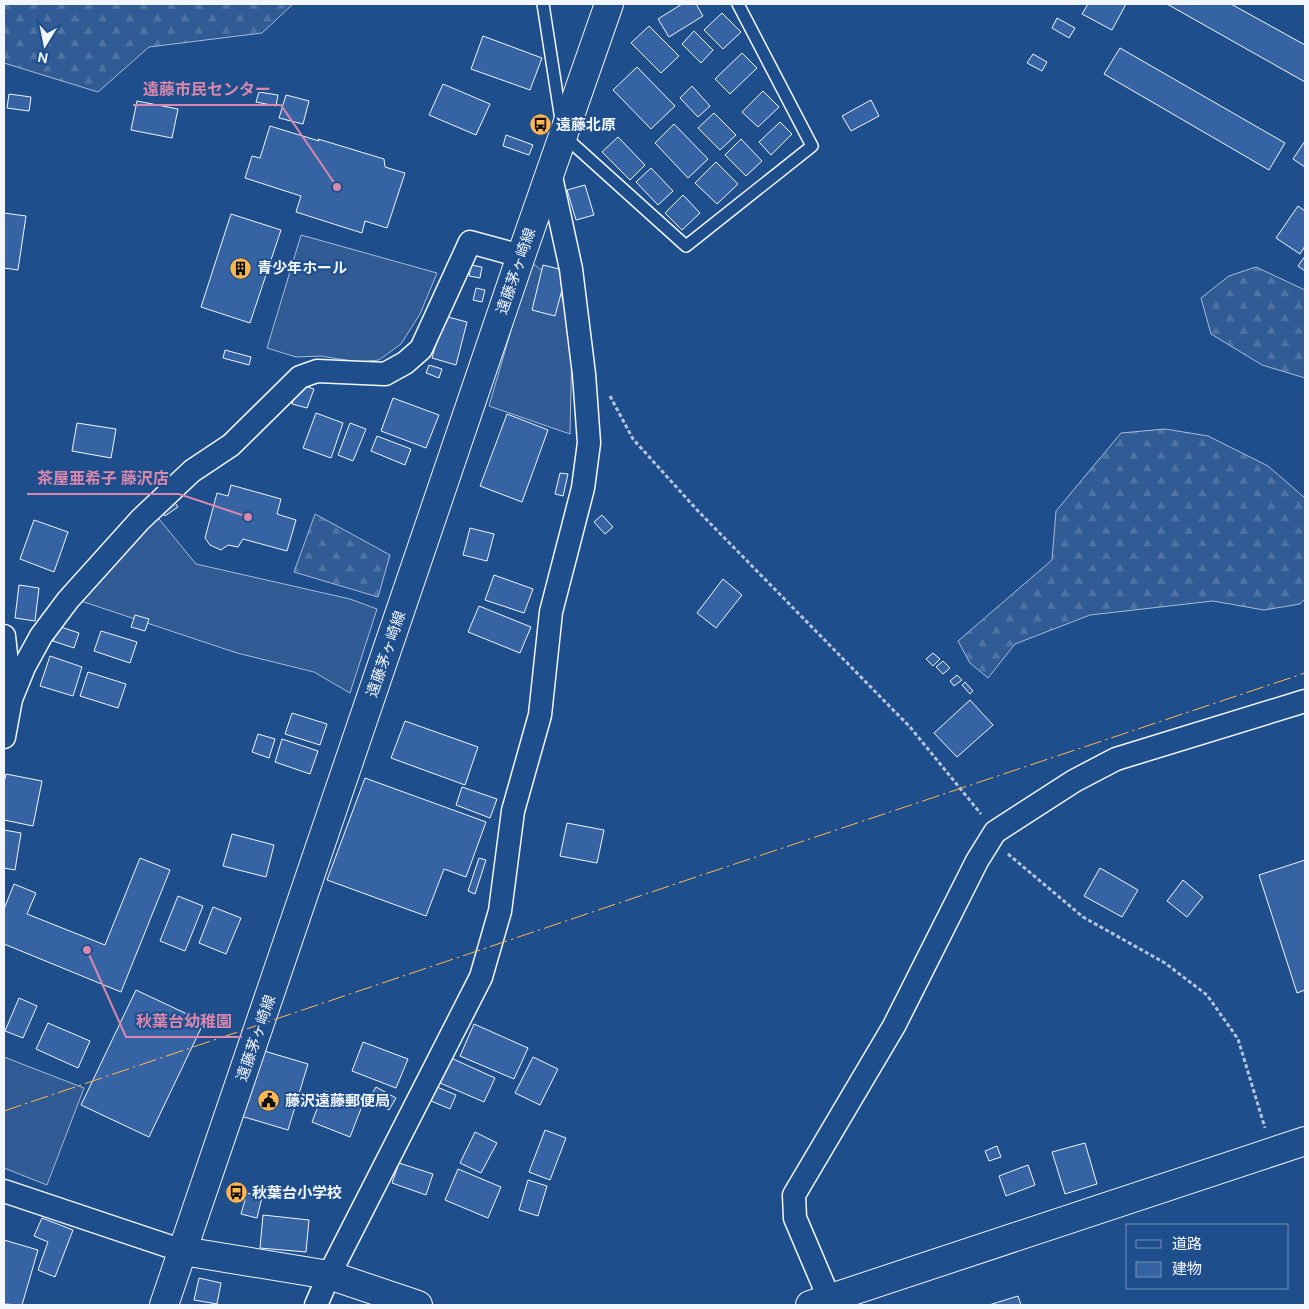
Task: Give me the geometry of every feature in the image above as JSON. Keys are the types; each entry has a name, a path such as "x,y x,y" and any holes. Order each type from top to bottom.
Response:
{"main road":[{"name":"遠藤茅ヶ崎線","path":"164,1305 521,256 609,4"},
{"path":"824,1303 1272,1152 1304,1146"},
{"path":"183,1251 329,1274 418,1305"}],"street":[{"path":"316,1305 329,1274 481,977 500,911 513,811 540,715 551,612 583,488 589,443 584,374 571,270 550,172"},
{"path":"4,736 11,699 24,667 41,636 68,600 140,520 192,471 231,445 300,377 317,371 385,374 405,363 421,350 470,242 521,256"},
{"path":"4,636 11,699"},
{"path":"824,1303 795,1218 794,1195 894,1026 977,861 993,836 1074,780 1116,760 1305,701"},
{"path":"4,1191 183,1251"}],"lane":[{"path":"543,4 563,135 686,246 812,146 738,4"}],"path":[{"path":"584,374 611,397 633,439 698,511 910,727 993,836 1083,918 1165,963 1207,995 1238,1040 1272,1152"}],"green space":[{"path":"4,4 293,4 262,33 149,47 98,92 4,63"},
{"path":"1256,267 1305,290 1305,378 1262,365 1211,334 1201,298 1229,276"},
{"path":"1165,429 1208,436 1268,466 1305,498 1305,599 1300,604 1264,610 1213,601 1090,615 1015,644 988,678 970,663 958,641 1052,560 1056,511 1121,433"},
{"path":"315,514 390,555 378,597 294,572"}],"shaded area":[{"path":"301,235 437,273 420,314 401,344 379,360 357,362 321,356 296,357 267,348"},
{"path":"531,262 559,284 572,341 570,434 489,406"},
{"path":"155,514 196,564 350,599 377,609 350,693 314,672 237,653 81,601"},
{"path":"4,1057 84,1088 47,1185 4,1168"}],"building":[{"path":"682,4 696,4 703,16 669,37 658,19"},
{"path":"1088,4 1126,4 1112,30 1082,14"},
{"path":"1167,4 1231,4 1305,45 1305,82"},
{"path":"722,13 741,32 723,49 704,30"},
{"path":"1057,18 1075,28 1069,38 1052,28"},
{"path":"649,26 679,56 661,73 631,43"},
{"path":"694,31 713,50 701,63 682,44"},
{"path":"483,36 542,58 530,90 471,69"},
{"path":"1120,48 1285,143 1269,170 1104,74"},
{"path":"742,53 757,68 730,94 715,79"},
{"path":"1033,54 1047,62 1042,71 1027,63"},
{"path":"637,67 675,106 651,129 613,90"},
{"path":"443,84 490,104 476,135 429,115"},
{"path":"692,86 710,106 698,117 680,98"},
{"path":"763,91 779,107 758,127 742,112"},
{"path":"259,92 278,95 276,106 256,102"},
{"path":"9,94 31,97 29,111 7,108"},
{"path":"286,95 309,101 303,124 279,118"},
{"path":"871,100 879,116 851,131 842,116"},
{"path":"137,101 178,109 172,138 131,130"},
{"path":"714,113 736,135 720,150 698,128"},
{"path":"780,122 792,134 771,155 759,142"},
{"path":"674,124 708,159 688,178 655,143"},
{"path":"270,126 384,159 385,167 405,173 387,228 365,221 362,233 296,212 301,196 245,178 252,156 260,158"},
{"path":"506,135 533,145 529,155 503,146"},
{"path":"618,137 645,165 630,180 602,152"},
{"path":"741,139 762,161 746,176 725,155"},
{"path":"1305,141 1305,167 1293,159"},
{"path":"716,162 738,184 717,204 695,183"},
{"path":"651,168 673,191 658,205 636,182"},
{"path":"585,185 594,215 576,220 567,190"},
{"path":"683,195 700,213 682,230 665,213"},
{"path":"1298,206 1305,211 1305,246 1300,254 1276,238"},
{"path":"4,213 26,216 18,270 4,268"},
{"name":"青少年ホール","path":"231,214 281,230 250,323 201,307"},
{"path":"1305,256 1305,271 1298,266"},
{"path":"471,265 482,267 480,278 469,276"},
{"path":"543,265 567,271 555,316 532,310"},
{"path":"476,288 485,290 482,302 473,300"},
{"path":"444,316 467,322 456,365 432,358"},
{"path":"225,350 251,357 249,365 223,358"},
{"path":"429,365 442,369 439,378 426,373"},
{"path":"298,384 314,389 307,408 292,404"},
{"path":"393,398 439,415 426,448 381,431"},
{"path":"316,413 343,423 331,458 303,448"},
{"path":"507,414 548,430 522,502 480,486"},
{"path":"77,423 116,429 111,458 72,451"},
{"path":"350,423 366,429 353,461 338,455"},
{"path":"377,436 411,449 405,465 371,451"},
{"path":"560,473 568,474 563,496 555,494"},
{"path":"231,485 281,499 277,514 296,520 287,551 243,539 238,547 228,545 221,550 210,545 205,538 217,493 228,496"},
{"path":"173,500 178,507 165,516 160,509"},
{"path":"602,515 613,527 605,534 594,522"},
{"path":"34,520 68,532 54,572 20,559"},
{"path":"470,528 494,534 487,561 463,555"},
{"path":"494,575 533,589 524,613 485,600"},
{"path":"723,579 742,595 716,628 697,613"},
{"path":"19,585 39,588 35,621 15,618"},
{"path":"479,606 531,627 520,653 468,632"},
{"path":"135,615 149,619 145,631 131,627"},
{"path":"58,626 79,633 74,648 53,641"},
{"path":"101,631 137,642 130,663 94,651"},
{"path":"933,653 940,659 933,666 926,659"},
{"path":"50,656 82,667 73,696 40,686"},
{"path":"943,661 950,668 943,674 936,667"},
{"path":"88,672 126,684 118,708 80,696"},
{"path":"957,675 962,680 954,686 950,681"},
{"path":"965,682 973,691 970,694 962,685"},
{"path":"970,700 993,725 957,757 934,733"},
{"path":"292,713 327,724 320,745 285,734"},
{"path":"405,721 478,747 465,785 391,758"},
{"path":"258,734 275,739 269,758 252,752"},
{"path":"282,739 318,751 310,774 275,762"},
{"path":"6,774 42,781 33,826 4,820 4,783"},
{"path":"365,778 486,822 466,877 444,869 426,916 327,880"},
{"path":"462,787 497,799 490,818 456,805"},
{"path":"567,823 604,830 597,863 560,856"},
{"path":"4,830 21,833 15,870 4,868"},
{"path":"232,834 274,845 266,877 223,866"},
{"path":"140,858 170,870 121,992 4,944 4,909 14,884 36,893 27,914 105,945"},
{"path":"479,858 486,860 475,894 468,891"},
{"path":"1305,860 1305,990 1297,993 1259,875"},
{"path":"1100,868 1138,890 1122,917 1084,896"},
{"path":"1183,880 1203,897 1187,917 1167,901"},
{"path":"178,896 203,906 185,951 160,941"},
{"path":"213,907 241,918 226,954 199,943"},
{"path":"136,990 204,1022 149,1137 81,1105"},
{"path":"19,998 37,1006 23,1038 5,1031"},
{"path":"48,1023 90,1041 78,1068 36,1049"},
{"path":"474,1024 528,1048 514,1079 460,1056"},
{"path":"363,1042 408,1059 396,1088 352,1071"},
{"path":"261,1050 308,1064 288,1130 241,1116"},
{"path":"533,1057 558,1069 540,1105 515,1093"},
{"path":"451,1058 495,1078 484,1102 440,1083"},
{"path":"376,1087 396,1098 389,1110 369,1099"},
{"path":"437,1087 456,1095 450,1109 431,1101"},
{"path":"324,1091 362,1106 350,1137 312,1122"},
{"path":"545,1130 566,1138 550,1180 529,1172"},
{"path":"475,1132 497,1143 481,1173 460,1163"},
{"path":"1085,1143 1097,1184 1065,1194 1052,1152"},
{"path":"997,1146 1001,1157 989,1161 985,1151"},
{"path":"399,1163 433,1174 426,1195 392,1183"},
{"path":"1028,1165 1035,1185 1006,1196 999,1176"},
{"path":"458,1169 501,1187 488,1218 445,1200"},
{"path":"528,1180 547,1186 538,1216 519,1210"},
{"path":"247,1193 262,1197 257,1218 241,1214"},
{"path":"263,1215 309,1220 306,1252 260,1248"},
{"path":"42,1218 73,1230 55,1277 38,1270 48,1242 34,1236"},
{"path":"4,1240 38,1250 22,1305 4,1304"},
{"path":"199,1278 221,1283 217,1304 194,1300"},
{"path":"1018,1296 1021,1305 989,1305"}],"power":[{"path":"4,1111 1305,673"}],"place":[{"name":"遠藤北原","path":"540,125"},
{"name":"遠藤市民センター","path":"337,187"},
{"name":"青少年ホール","path":"241,268"},
{"name":"茶屋亜希子 藤沢店","path":"248,517"},
{"name":"秋葉台幼稚園","path":"87,950"},
{"name":"藤沢遠藤郵便局","path":"269,1101"},
{"name":"秋葉台小学校","path":"236,1193"}]}
